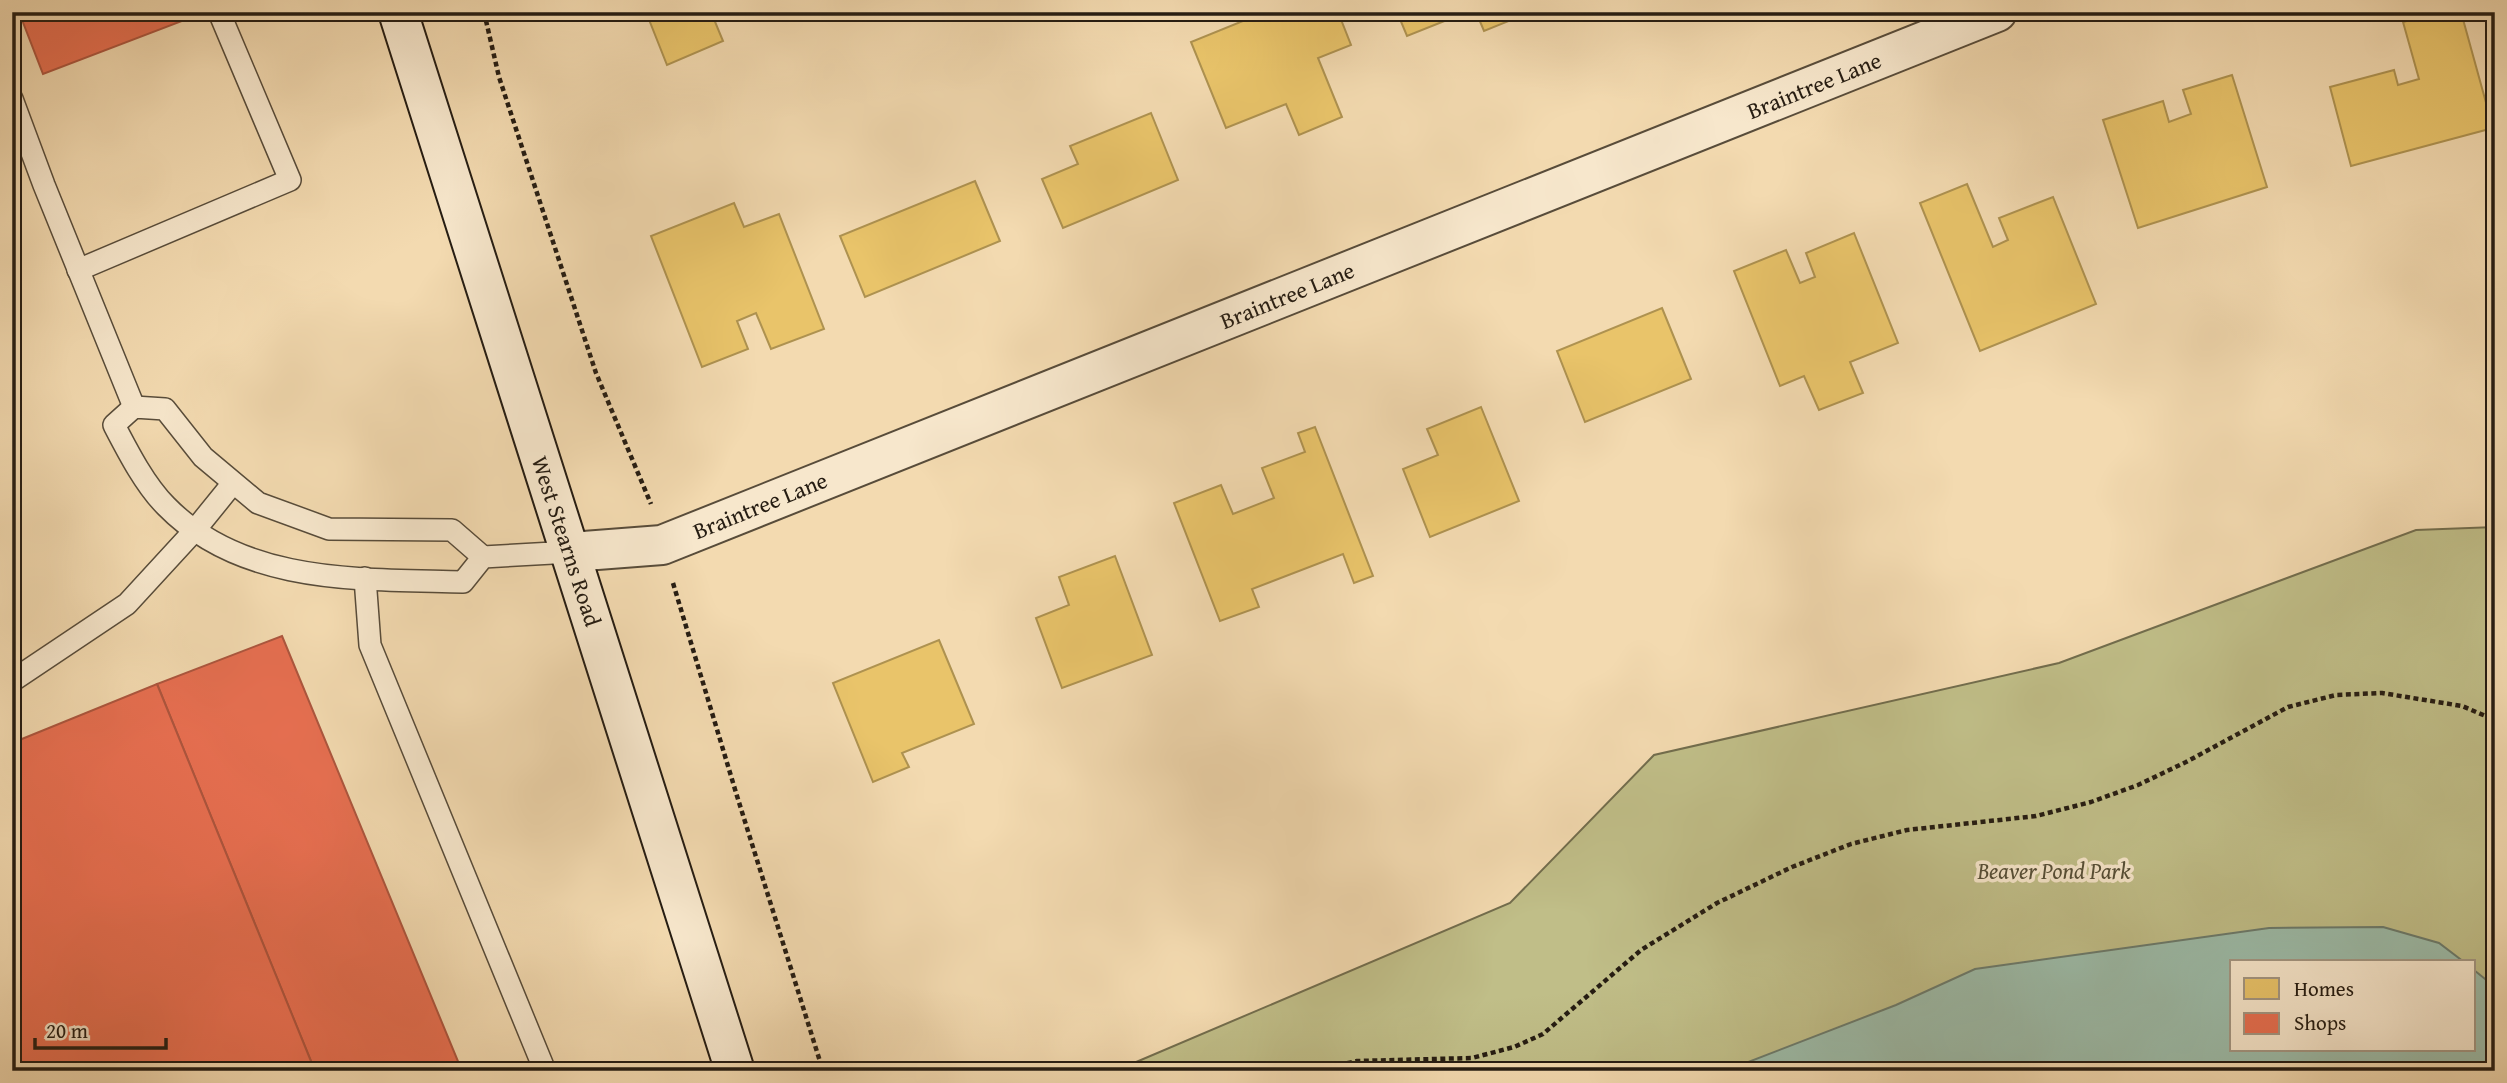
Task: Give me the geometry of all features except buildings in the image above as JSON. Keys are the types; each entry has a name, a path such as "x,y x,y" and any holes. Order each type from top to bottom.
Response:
{"street":[{"name":"West Stearns Road","path":"398,12 735,1071"},
{"name":"Braintree Lane","path":"571,552 662,545 1997,12"}],"lane":[{"path":"78,271 289,180 219,12"},
{"path":"12,99 134,407"},
{"path":"483,557 463,582 327,577 283,570 230,551 195,530 165,506 132,460 114,425 134,407 165,409 203,457 258,503 329,529 452,530 483,557 571,552"},
{"path":"12,681 127,604 195,530 233,483"},
{"path":"365,578 370,645 545,1071"}],"path":[{"path":"1314,1071 1357,1061 1472,1058 1514,1047 1543,1034 1642,950 1717,903 1792,867 1851,844 1907,830 2036,816 2091,802 2138,785 2186,762 2288,707 2336,695 2382,693 2462,706 2495,720"}],"green space":[{"name":"Beaver Pond Park","path":"2495,527 2495,1071 1115,1071 1510,903 1654,755 2059,663 2416,530"}],"shaded area":[{"path":"2383,927 2439,943 2461,960 2230,960 2230,1052 2476,1052 2476,972 2495,987 2495,1071 1725,1071 1896,1005 1975,969 2269,928"}]}
